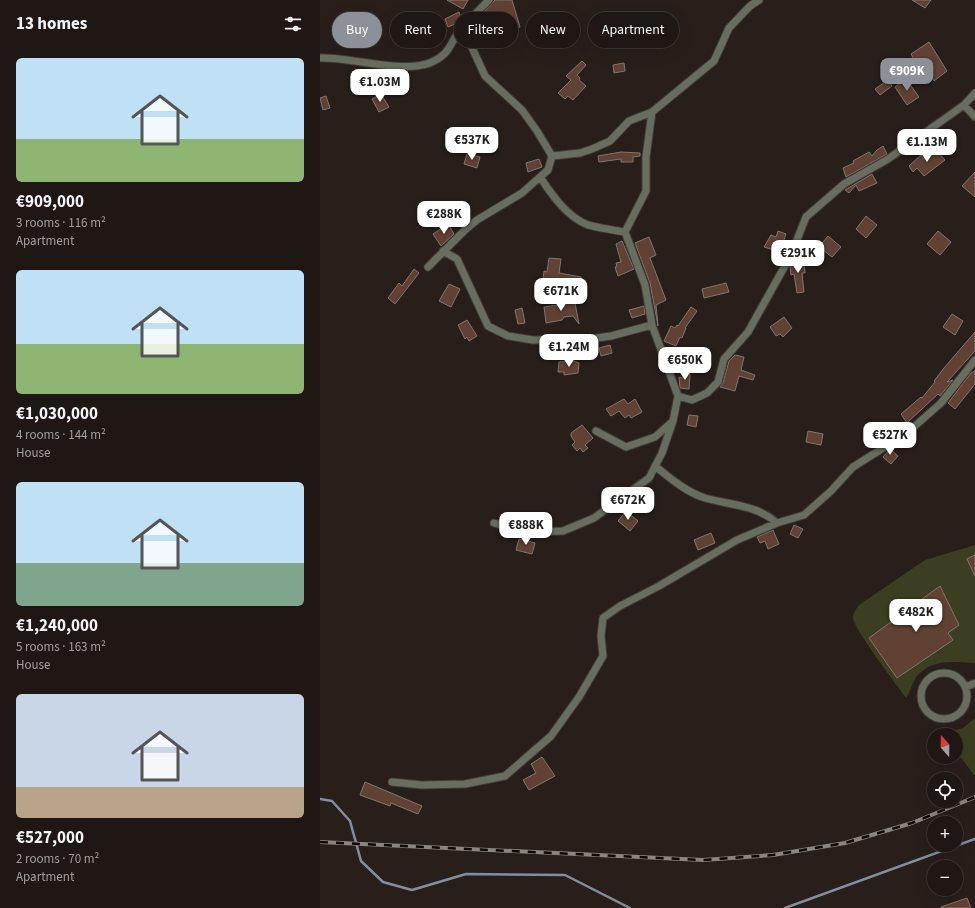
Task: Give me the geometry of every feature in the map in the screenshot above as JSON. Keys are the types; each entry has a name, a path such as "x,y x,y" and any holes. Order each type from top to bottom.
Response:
{"street":[{"path":"477,12 488,0"},
{"path":"552,156 580,153 592,149 610,141 630,121 652,112 714,61 729,28 750,6 759,0"},
{"path":"320,58 339,58 409,67 429,64 446,53 454,41"},
{"path":"428,267 442,251 478,220 522,193 548,170 552,156 522,110 485,76 472,48"},
{"path":"678,396 692,400 707,393 718,382 724,359 748,332 791,255 806,217 844,184 888,159 964,105 975,93"},
{"path":"964,105 975,117"},
{"path":"494,523 526,532 563,531 594,518 649,478 662,453 673,421 678,396 652,325 645,285 625,232 646,191 646,157 652,112"},
{"path":"540,177 550,192 569,214 587,224 625,232"},
{"path":"442,251 457,259 488,326 508,336 533,340 590,339 611,336 652,325"},
{"path":"392,782 422,785 465,784 505,776 550,736 579,697 603,656 601,636 603,618 620,606 659,586 736,540 777,522 804,515 831,491 853,467 907,433 941,403 975,360"},
{"path":"596,431 626,447 655,437 673,421"},
{"path":"655,466 693,493 705,498 759,511 770,516 777,522"},
{"path":"951,674 961,680 966,687 966,703 958,715 951,718 938,719 933,717 924,709 921,699 924,685 936,675 951,674"},
{"path":"966,687 975,683"}],"green space":[{"path":"975,545 975,663 944,662 930,666 917,676 906,698 876,658 855,625 853,618 854,613 859,605 925,560"},
{"path":"975,718 975,775 963,760 963,728"}],"building":[{"path":"447,0 468,0 463,9"},
{"path":"495,0 512,0 516,12 484,12"},
{"path":"912,0 931,0 925,8"},
{"path":"454,14 454,24 448,27 446,18"},
{"path":"929,42 947,71 934,81 927,70 923,72 919,69 911,54"},
{"path":"582,61 586,65 577,75 580,78 579,80 586,86 573,100 568,96 565,99 558,93 571,80 566,76"},
{"path":"624,63 625,71 614,73 613,65"},
{"path":"906,79 919,97 907,105 895,87"},
{"path":"888,80 892,86 880,95 875,89"},
{"path":"381,94 389,107 379,112 372,99"},
{"path":"326,96 330,108 323,110 320,98"},
{"path":"883,146 887,154 846,177 843,168 854,163 853,161 869,152 872,156"},
{"path":"937,151 945,160 924,176 917,168 913,172 909,166 921,155 925,160"},
{"path":"621,152 640,153 640,156 633,157 633,162 621,162 621,159 599,162 598,156"},
{"path":"467,154 480,157 477,168 464,164"},
{"path":"539,159 542,167 528,172 526,163"},
{"path":"975,172 975,197 962,186"},
{"path":"872,174 877,183 859,191 856,185 849,193 845,190"},
{"path":"866,216 877,225 866,238 856,229"},
{"path":"448,224 454,234 441,246 433,234"},
{"path":"778,231 786,234 780,252 764,247 771,235 776,237"},
{"path":"938,231 951,242 940,255 927,244"},
{"path":"828,236 841,247 832,257 819,247"},
{"path":"649,237 656,255 650,258 666,300 656,305 658,326 650,283 635,243"},
{"path":"622,241 634,269 618,276 615,267 617,266 616,263 621,262 616,244"},
{"path":"549,258 561,259 559,273 581,277 580,285 543,280 544,271 547,272"},
{"path":"804,260 805,273 802,273 804,292 797,293 794,274 791,275 790,267 793,261"},
{"path":"414,269 419,273 395,304 388,298 399,283 402,286"},
{"path":"726,283 729,292 704,298 702,289"},
{"path":"449,284 460,289 451,307 439,301"},
{"path":"568,300 571,303 575,303 579,324 573,316 564,317 562,320 546,323 544,307 565,304"},
{"path":"644,306 645,314 632,318 629,310"},
{"path":"691,307 697,311 685,328 682,338 680,337 676,346 664,341 671,326 675,328 677,325 678,326"},
{"path":"522,308 525,323 518,324 515,310"},
{"path":"952,314 963,321 955,335 943,327"},
{"path":"784,317 792,328 783,337 780,334 776,336 770,327"},
{"path":"467,320 477,336 469,341 467,337 465,339 458,325"},
{"path":"975,332 975,351 947,382 953,380 940,396 938,394 907,423 901,414 921,397 922,398 944,368"},
{"path":"610,345 612,353 601,356 599,348"},
{"path":"735,355 744,357 741,370 755,375 753,380 739,376 735,391 720,387 723,383 729,361"},
{"path":"574,361 579,363 578,373 564,375 564,372 558,372 559,362"},
{"path":"975,371 975,384 955,409 948,403 971,373"},
{"path":"683,373 690,374 689,389 680,388 679,377 683,378"},
{"path":"624,399 628,404 635,399 642,412 631,418 629,415 625,418 619,411 611,416 606,409"},
{"path":"689,415 698,416 696,427 687,425"},
{"path":"582,425 593,438 585,445 588,448 583,452 580,448 577,451 572,445 575,442 571,436 571,433"},
{"path":"808,431 823,434 821,445 806,442"},
{"path":"890,449 898,456 891,464 883,457"},
{"path":"626,511 638,521 630,531 618,521"},
{"path":"794,525 803,529 798,538 790,534"},
{"path":"773,530 779,544 768,549 765,541 760,543 757,537"},
{"path":"711,533 715,543 698,550 694,540"},
{"path":"519,539 535,543 532,554 516,550"},
{"path":"975,555 975,576 967,559"},
{"path":"940,586 959,625 948,633 953,640 897,678 869,638"},
{"path":"542,757 555,776 529,790 523,780 536,773 531,764"},
{"path":"365,782 422,806 418,814 391,803 390,806 360,795"},
{"path":"967,898 971,908 941,908 941,907"}],"waterway":[{"path":"320,799 332,801 350,821 361,861 383,882 412,890 466,874 565,875 630,908"},
{"path":"785,908 975,839"}],"railway":[{"path":"320,842 703,860 773,855 845,843 912,823 975,797"}]}
